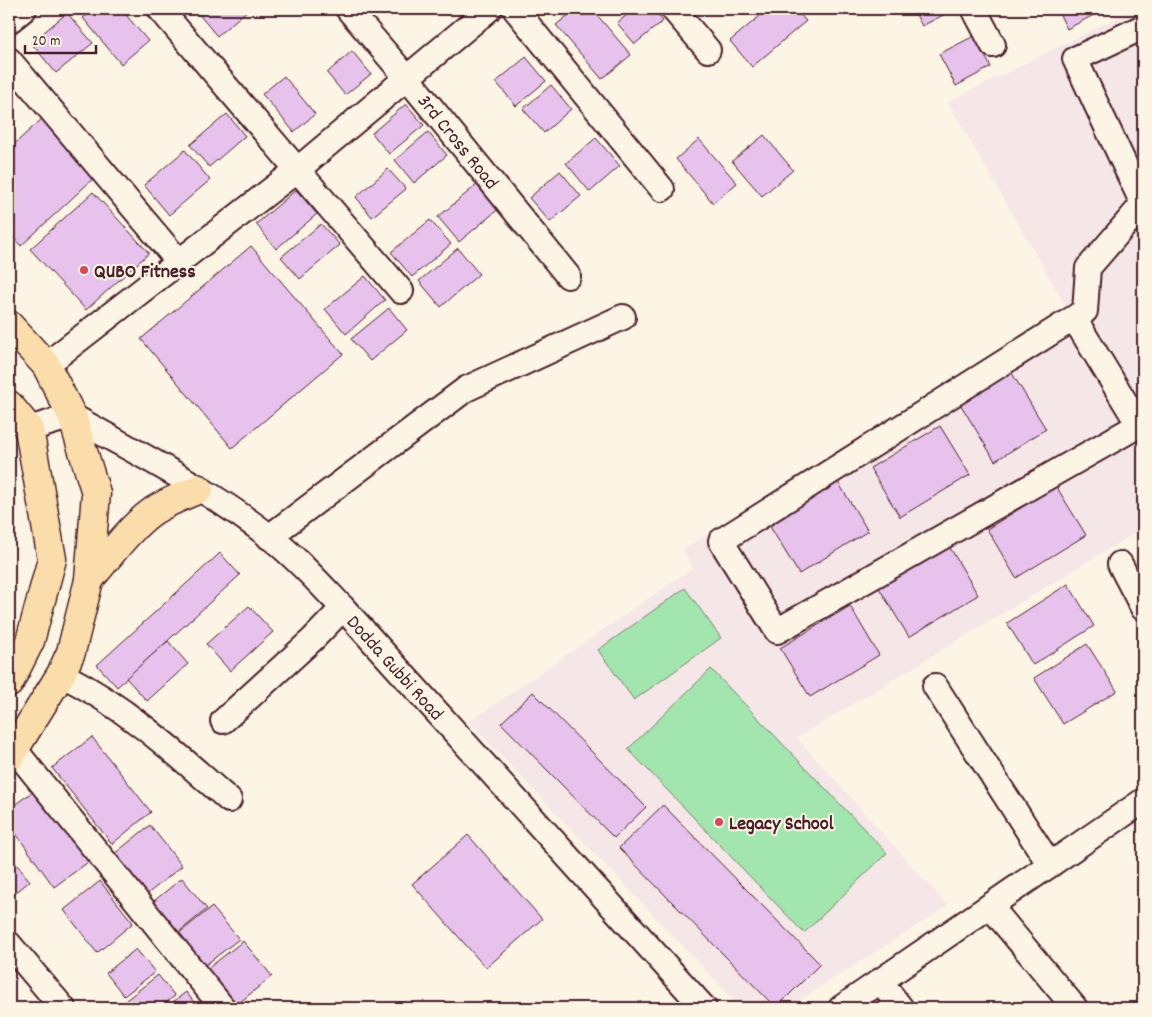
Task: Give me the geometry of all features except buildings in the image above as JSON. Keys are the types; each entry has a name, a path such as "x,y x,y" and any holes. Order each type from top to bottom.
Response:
{"main road":[{"path":"9,325 46,365 72,416 96,493 89,580 71,652 61,674 12,754"},
{"path":"9,405 29,429 52,559 30,641 9,683"},
{"path":"89,580 133,528 152,512 172,500 199,489"}],"street":[{"path":"9,22 24,9"},
{"path":"160,9 401,291"},
{"name":"3rd Cross Road","path":"348,9 408,79 568,276"},
{"path":"46,365 296,170 408,79 489,9"},
{"path":"515,9 662,189"},
{"path":"673,9 708,50"},
{"path":"974,9 993,45"},
{"path":"1074,318 1139,425 776,632 721,541 1084,311 1088,268 1143,204 1075,59 1143,27"},
{"path":"9,60 179,262"},
{"path":"269,536 466,389 623,317"},
{"path":"29,429 72,416"},
{"name":"Dodda Gubbi Road","path":"72,416 199,489 269,536 304,567 704,1008"},
{"path":"1120,564 1143,608"},
{"path":"223,722 314,639 343,608"},
{"path":"61,674 89,688 154,733 229,800"},
{"path":"935,686 1050,865"},
{"path":"12,754 223,1008"},
{"path":"841,1008 1143,801"},
{"path":"990,906 1074,1008"},
{"path":"9,944 63,1008"},
{"path":"880,981 901,1008"}],"shaded area":[{"path":"1134,9 1143,9 1143,528 797,738 948,906 787,1008 742,1008 469,722 693,568 683,550 1067,308 948,102"},
{"path":"9,480 19,508 9,537"}],"green space":[{"path":"685,588 721,638 634,700 598,650"},
{"path":"711,669 887,853 804,933 628,749"}],"place":[{"name":"QUBO Fitness","path":"84,270"},
{"name":"Legacy School","path":"719,822"}]}
